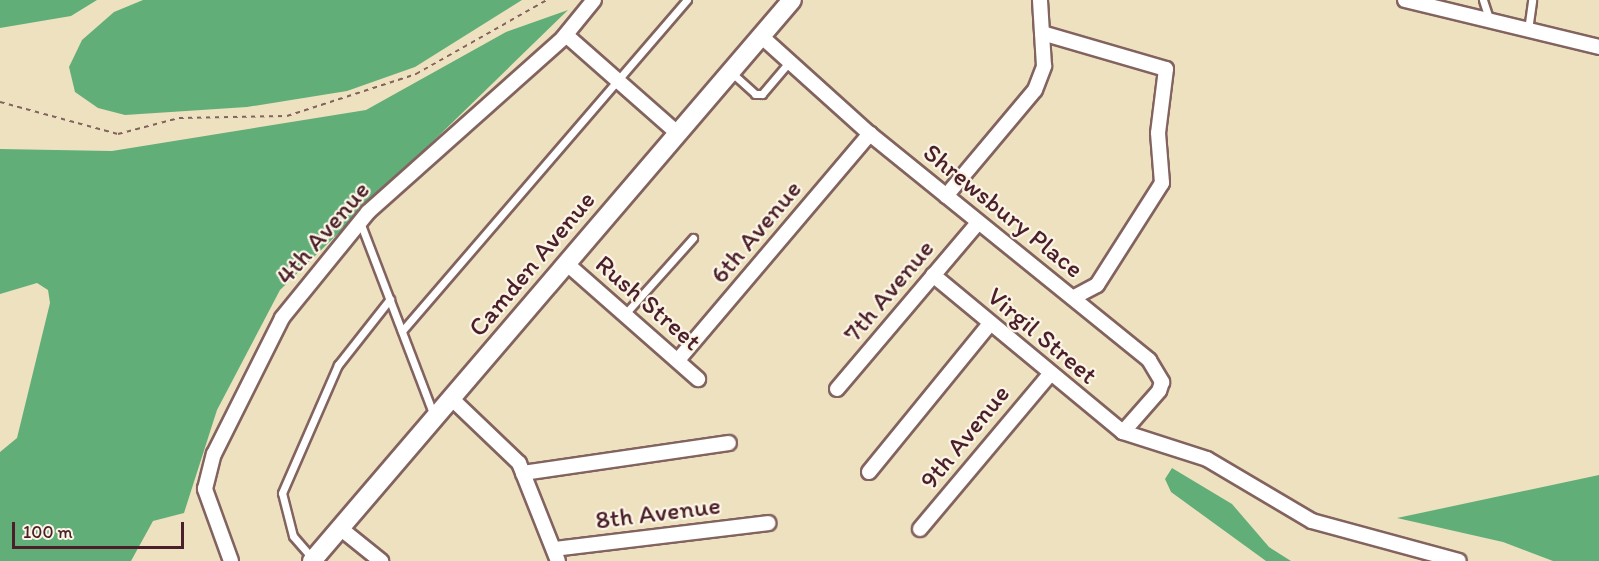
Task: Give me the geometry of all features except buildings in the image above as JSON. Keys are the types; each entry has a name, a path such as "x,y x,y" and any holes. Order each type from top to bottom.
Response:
{"street":[{"name":"4th Avenue","path":"231,561 205,489 214,454 282,318 360,222 566,35 594,0"},
{"name":"Camden Avenue","path":"312,560 792,0"},
{"path":"946,196 1035,90 1044,66 1040,0"},
{"path":"1405,0 1599,47"},
{"path":"1042,33 1166,69 1158,133 1162,183 1097,285 1073,298"},
{"path":"566,35 677,133"},
{"name":"Shrewsbury Place","path":"761,36 870,134 1149,360 1159,376 1160,391 1122,432"},
{"name":"6th Avenue","path":"678,360 870,134"},
{"name":"7th Avenue","path":"837,389 978,223"},
{"name":"Rush Street","path":"566,263 698,379"},
{"name":"Virgil Street","path":"933,275 1049,375 1122,432"},
{"path":"869,472 989,325"},
{"name":"9th Avenue","path":"920,529 1049,375"},
{"path":"451,398 523,473 556,555"},
{"path":"1122,432 1207,459 1312,520 1459,561"},
{"path":"523,473 729,443"},
{"name":"8th Avenue","path":"556,555 768,523"},
{"path":"340,528 381,561"}],"lane":[{"path":"402,332 619,82 687,0"},
{"path":"1484,0 1490,21"},
{"path":"1527,30 1532,0"},
{"path":"730,71 755,94 762,94 790,61"},
{"path":"360,222 435,417"},
{"path":"625,314 693,238"},
{"path":"312,560 293,536 282,493 338,365 390,298"}],"path":[{"path":"0,102 118,134 179,118 286,116 416,74 547,0"}],"green space":[{"path":"0,0 97,0 71,16 0,28"},
{"path":"143,0 522,0 415,67 347,91 247,107 125,115 98,108 75,92 69,67 82,40 114,12"},
{"path":"568,10 280,290 217,410 184,513 153,521 131,561 0,561 0,452 17,438 50,303 48,290 37,283 0,294 0,149 112,151 366,110 506,32"},
{"path":"1172,468 1232,504 1269,547 1291,561 1266,561 1171,492 1165,479"},
{"path":"1599,475 1599,561 1553,561 1503,542 1397,518"}]}
